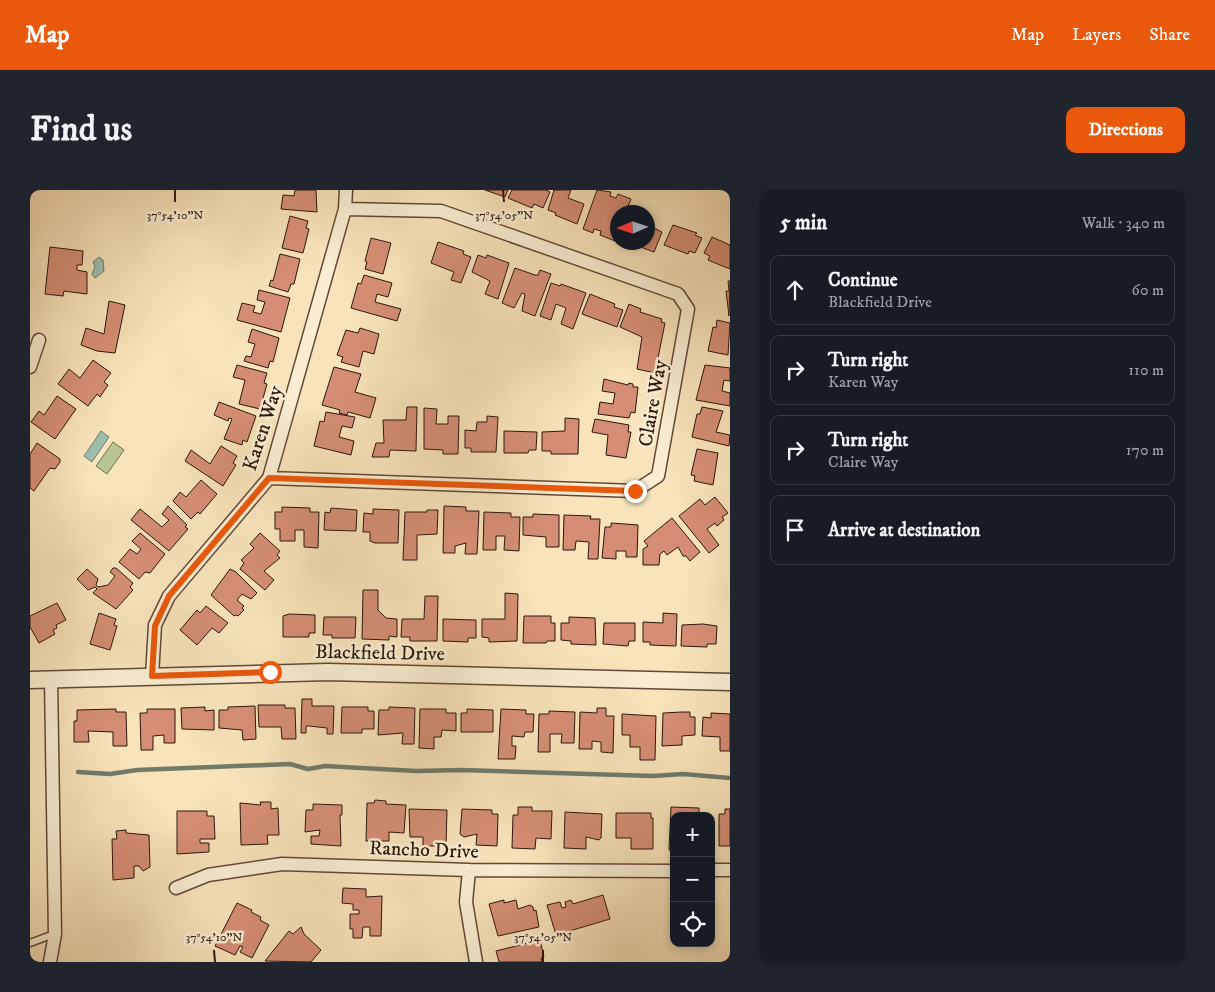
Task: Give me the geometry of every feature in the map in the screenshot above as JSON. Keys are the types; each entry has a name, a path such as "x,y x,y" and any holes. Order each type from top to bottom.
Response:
{"street":[{"name":"Karen Way","path":"152,676 155,626 169,596 269,478 344,209 346,190"},
{"name":"Claire Way","path":"269,478 635,491 658,476 688,309 678,294 441,211 344,209"},
{"path":"30,367 39,340"},
{"name":"Blackfield Drive","path":"30,680 328,672 730,682"},
{"path":"50,962 55,934 52,679"},
{"name":"Rancho Drive","path":"176,888 208,875 282,864 469,870 670,871"},
{"path":"469,870 466,902 476,962"},
{"path":"715,870 730,870"}],"lane":[{"path":"30,942 55,934"}],"green space":[{"path":"113,442 124,450 107,474 96,466"}],"shaded area":[{"path":"99,257 103,260 104,271 95,278 92,274 95,267 93,262"},
{"path":"101,431 109,437 92,462 84,456"}],"building":[{"path":"295,190 316,190 317,212 281,209 283,195 294,196"},
{"path":"485,190 508,190 505,197"},
{"path":"512,190 546,190 550,192 543,208 534,204 532,208 508,198"},
{"path":"554,190 571,190 568,198 584,204 577,224 548,210"},
{"path":"597,190 611,192 610,196 616,198 618,194 631,199 629,205 610,205 610,239 600,235 601,231 594,229 593,233 583,229"},
{"path":"290,216 308,221 306,228 309,229 303,253 282,248"},
{"path":"673,225 697,233 695,235 702,238 695,253 689,251 688,254 664,245"},
{"path":"655,228 662,232 655,250"},
{"path":"712,237 730,245 730,269 708,260 710,256 704,253"},
{"path":"371,238 391,243 383,274 365,269 367,262 365,261"},
{"path":"438,242 464,251 463,254 471,257 461,283 451,280 454,272 431,263"},
{"path":"50,247 83,251 82,265 77,265 77,270 87,272 87,294 64,291 63,296 45,294"},
{"path":"280,254 300,259 294,284 291,284 288,292 269,286 271,280 273,281"},
{"path":"478,255 486,258 487,255 509,263 498,299 485,294 490,281 472,272"},
{"path":"515,268 535,275 538,275 540,270 551,274 535,316 522,311 525,294 522,293 514,308 502,303"},
{"path":"364,275 392,283 388,297 377,294 375,302 401,309 397,321 351,308 358,283 361,284"},
{"path":"728,281 730,281 729,316 726,291 729,291"},
{"path":"551,283 560,286 561,284 586,293 573,329 561,324 566,308 556,304 551,320 540,316"},
{"path":"259,290 290,298 281,332 237,320 242,303 255,306 253,312 261,314 265,302 257,300"},
{"path":"590,294 615,304 614,307 623,310 617,327 582,314"},
{"path":"109,301 125,305 115,353 97,351 81,345 86,328 104,334"},
{"path":"629,304 641,309 640,312 662,319 661,322 665,323 655,373 637,369 642,337 620,327"},
{"path":"717,320 730,323 728,355 708,351 713,327 716,328"},
{"path":"360,328 379,334 374,354 363,351 359,367 341,362 343,357 337,355 346,330 358,333"},
{"path":"252,329 279,338 273,362 270,361 268,368 244,361 246,356 251,357 255,344 248,342"},
{"path":"93,360 111,373 104,382 108,385 100,397 97,394 88,406 58,384 69,369 80,378"},
{"path":"237,365 267,373 264,383 267,384 260,409 239,404 245,380 233,377"},
{"path":"705,365 730,368 730,381 724,380 722,391 730,393 730,406 696,400"},
{"path":"334,367 361,374 355,392 376,398 370,418 348,412 347,415 339,413 340,410 322,405"},
{"path":"604,379 628,385 629,383 633,384 633,387 638,387 635,413 631,412 629,418 598,414 600,402 613,404 615,393 602,391"},
{"path":"57,396 76,409 55,439 31,422 39,411 44,415"},
{"path":"219,402 256,416 247,442 243,440 242,445 224,439 232,419 229,418 228,421 214,415"},
{"path":"407,407 417,407 416,451 390,450 389,457 372,457 376,443 384,443 383,420 406,420"},
{"path":"702,407 723,411 716,432 730,435 729,446 692,437 697,414 700,414"},
{"path":"424,408 437,409 436,424 448,424 448,416 459,416 458,454 443,454 443,450 424,449"},
{"path":"326,412 355,417 352,428 342,426 339,437 354,441 351,455 314,446 320,421 324,422"},
{"path":"487,416 498,417 496,452 471,452 471,448 465,448 465,430 476,431 477,422 487,422"},
{"path":"565,418 579,419 578,454 551,454 551,451 542,451 542,432 565,431"},
{"path":"595,419 629,425 628,432 631,432 626,458 606,455 608,435 592,432"},
{"path":"504,431 537,432 536,450 529,450 528,453 504,453"},
{"path":"37,443 60,459 60,462 55,469 50,468 34,491 30,488 30,454"},
{"path":"221,446 237,456 233,463 236,465 223,486 185,461 191,450 210,464"},
{"path":"697,449 718,453 713,485 694,481 695,476 691,475"},
{"path":"201,480 217,494 200,514 198,512 191,519 173,501 180,492 186,497"},
{"path":"715,497 728,513 722,517 724,520 717,526 715,523 707,529 719,545 709,553 679,516 700,499 705,505"},
{"path":"168,506 187,525 185,527 188,529 169,551 131,520 140,509 162,527 169,520 162,514"},
{"path":"444,506 466,507 466,511 479,511 477,554 465,554 466,543 455,546 455,553 443,553"},
{"path":"282,507 310,508 310,512 319,512 318,548 304,547 304,530 295,530 295,541 280,541 280,529 275,529 275,512 282,512"},
{"path":"331,508 357,510 356,531 324,530 325,512 330,513"},
{"path":"373,509 399,510 398,543 375,543 370,541 370,532 363,532 364,513 373,514"},
{"path":"427,510 438,510 437,534 417,535 417,560 403,560 405,512 427,512"},
{"path":"484,512 511,513 511,517 520,517 519,551 504,550 505,536 496,536 496,550 483,550"},
{"path":"533,514 559,515 559,547 546,547 546,537 523,535 523,517 533,517"},
{"path":"564,515 591,516 590,519 600,519 598,559 588,559 589,542 576,541 575,550 563,550"},
{"path":"672,518 700,552 690,561 686,556 683,556 678,547 667,555 664,551 660,554 659,565 643,565 643,549 648,546 644,541"},
{"path":"611,523 638,525 637,557 626,557 626,551 616,551 616,559 602,558 605,527 611,527"},
{"path":"140,533 165,554 150,573 145,572 139,579 119,562 130,549 137,554 141,549 132,541"},
{"path":"260,533 280,551 277,555 280,558 264,571 274,580 265,590 240,569 244,563 241,560 254,548 250,544"},
{"path":"113,568 116,568 133,583 130,587 133,590 116,609 93,593 97,589 95,587 88,590 77,579 87,569 98,579 96,585 98,587 108,585 115,576 110,572"},
{"path":"230,569 236,572 257,593 251,599 242,594 237,600 244,606 242,608 244,610 238,616 234,616 211,595"},
{"path":"363,590 378,590 378,610 386,618 397,619 397,637 389,636 389,640 362,639"},
{"path":"505,593 518,594 517,641 489,642 489,638 482,637 482,619 505,619"},
{"path":"425,596 438,596 437,641 410,641 410,637 401,637 402,619 424,619"},
{"path":"57,603 66,620 56,625 57,628 53,630 55,634 39,643 30,627 30,616"},
{"path":"206,606 228,623 219,633 212,628 197,645 180,630 197,610 200,613"},
{"path":"99,613 116,619 114,625 117,626 110,650 90,644"},
{"path":"663,613 677,614 676,646 650,645 650,642 643,642 643,622 663,623"},
{"path":"289,614 315,615 315,633 309,633 309,637 283,637 283,616"},
{"path":"524,616 551,616 551,623 555,623 555,641 523,643"},
{"path":"324,617 356,617 355,638 332,638 332,635 323,635"},
{"path":"569,617 595,618 596,645 571,644 571,641 561,640 561,623 569,623"},
{"path":"443,619 476,620 476,638 468,638 468,642 443,641"},
{"path":"604,623 635,623 635,641 629,641 628,646 603,644"},
{"path":"703,624 717,626 716,644 707,644 707,647 681,646 682,625"},
{"path":"302,699 312,699 312,706 334,706 333,734 327,734 327,728 309,726 306,726 306,733 301,733"},
{"path":"258,705 285,705 285,708 295,708 296,739 282,739 281,727 259,727"},
{"path":"255,706 256,739 243,740 242,730 219,728 219,710 228,710 228,707"},
{"path":"205,707 205,711 214,710 214,730 182,729 181,708"},
{"path":"342,707 368,707 368,711 374,711 374,729 362,729 362,733 341,733"},
{"path":"389,707 415,708 414,744 402,744 403,733 378,735 379,710 389,710"},
{"path":"597,708 606,708 606,716 614,716 613,753 601,752 601,742 592,741 592,749 579,749 580,712 597,713"},
{"path":"116,709 116,712 126,712 127,746 113,746 113,732 88,731 89,742 74,742 74,721 77,721 77,710"},
{"path":"147,709 175,709 175,743 164,743 164,735 153,736 153,750 141,750 140,713 147,713"},
{"path":"420,709 446,709 446,713 456,713 456,731 442,730 441,737 434,737 434,749 419,748"},
{"path":"467,709 493,710 493,732 461,732 461,713 467,713"},
{"path":"501,709 526,710 526,714 534,714 533,732 525,732 524,737 512,736 512,746 516,746 515,759 498,759"},
{"path":"549,711 575,712 574,743 561,743 562,734 550,734 550,752 538,752 539,714 549,714"},
{"path":"690,712 690,717 695,717 695,735 682,736 682,745 662,746 663,713"},
{"path":"711,713 730,714 730,751 720,751 720,737 702,736 703,717 711,718"},
{"path":"622,714 656,716 655,760 640,760 640,747 630,747 630,735 622,735"},
{"path":"375,800 386,801 386,804 406,805 404,833 389,832 389,841 366,841 367,803 374,803"},
{"path":"260,802 271,802 271,809 278,808 279,835 267,835 268,844 241,845 240,803 261,805"},
{"path":"313,804 342,805 342,815 340,815 341,846 311,844 311,836 319,836 320,830 305,832 306,810 313,810"},
{"path":"518,807 532,807 532,811 552,811 551,839 536,838 535,849 512,848 513,815 518,815"},
{"path":"671,807 699,808 699,812 671,812"},
{"path":"409,809 447,810 446,846 423,846 423,837 410,837"},
{"path":"462,809 492,810 492,814 498,814 497,846 476,845 477,834 464,837 460,834"},
{"path":"725,809 730,809 730,846 719,846 719,814 725,814"},
{"path":"177,811 207,811 207,816 214,816 215,839 200,839 200,843 209,843 209,852 177,854"},
{"path":"565,812 602,814 601,838 599,840 586,837 586,849 564,848"},
{"path":"616,813 651,813 651,818 653,818 653,849 631,849 631,838 616,838"},
{"path":"126,830 126,833 149,835 150,867 143,871 139,866 134,866 134,878 113,880 112,839 117,839 116,831"},
{"path":"343,888 366,889 366,897 382,896 381,936 370,936 370,927 363,927 362,938 353,938 353,929 350,929 350,914 359,914 359,910 353,910 353,904 342,903"},
{"path":"603,895 610,919 556,935 547,905 560,902 562,908 566,907 565,902 571,900 573,904"},
{"path":"504,900 504,903 516,900 518,909 530,905 533,907 534,911 536,910 539,927 498,936 489,904"},
{"path":"237,903 252,910 251,912 261,917 260,920 269,925 252,958 240,952 243,947 240,946 235,955 215,946"},
{"path":"301,927 304,934 321,950 311,962 265,961 289,931 293,934"},
{"path":"540,940 544,957 541,958 542,962 499,962 496,951"}],"waterway":[{"path":"78,772 110,774 137,770 290,764 308,769 325,766 416,771 462,770 653,776 683,774 730,778"}],"route":[{"path":"270,672 152,676 155,626 169,596 269,478 635,491"}]}
